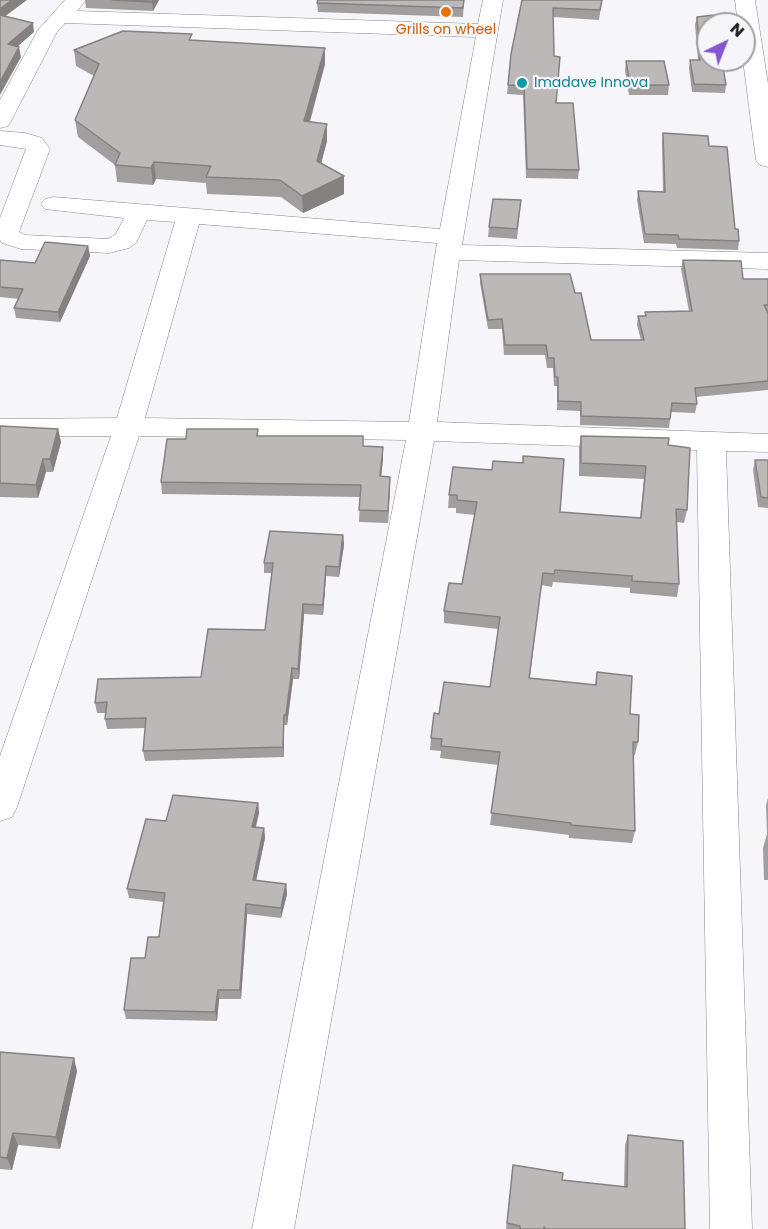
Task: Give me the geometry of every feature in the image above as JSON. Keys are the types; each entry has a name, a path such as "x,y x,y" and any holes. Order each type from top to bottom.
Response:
{"street":[{"path":"0,121 48,30 76,0"},
{"path":"273,1229 422,431 449,245 493,0"},
{"path":"768,12 746,6 765,124 768,160"},
{"path":"60,17 273,16 487,31"},
{"path":"0,138 25,140 34,143 38,149 7,232 11,238 21,242 109,246 127,238 139,211"},
{"path":"53,204 189,216 449,245 768,261"},
{"path":"0,807 128,427 189,216"},
{"path":"0,428 128,427 422,431 768,443"},
{"path":"711,441 731,1229"}],"building":[{"path":"0,0 12,0 0,9"},
{"path":"112,0 153,0 152,2"},
{"path":"318,0 464,0 463,8 317,3"},
{"path":"522,0 602,0 600,10 553,8 554,56 560,57 556,103 573,103 579,170 527,169 524,86 508,85 511,54"},
{"path":"0,15 33,23 8,44 19,47 0,82"},
{"path":"123,31 192,34 189,40 325,48 304,121 327,124 317,161 344,176 302,196 280,180 206,177 211,166 154,162 151,168 115,165 120,153 75,120 99,64 74,50"},
{"path":"690,60 696,60 696,72 724,72 726,85 694,84"},
{"path":"626,61 664,61 669,85 630,85"},
{"path":"663,133 708,136 709,146 727,147 735,229 738,229 739,241 679,239 678,235 645,234 638,191 665,192"},
{"path":"493,199 521,200 517,229 489,227"},
{"path":"45,242 88,246 58,312 14,308 23,289 0,287 0,260 35,263"},
{"path":"683,260 741,261 743,279 768,279 768,305 764,305 768,313 768,381 695,388 697,404 672,403 670,419 581,416 581,402 558,401 558,377 555,377 554,358 548,358 546,345 505,345 502,319 488,320 480,274 570,274 575,293 581,293 591,340 644,340 638,316 646,316 645,312 692,311"},
{"path":"0,426 58,429 50,459 43,459 36,485 0,483"},
{"path":"187,429 258,429 257,436 363,436 363,446 383,447 380,476 390,477 388,511 359,510 361,485 161,482 167,439 186,439"},
{"path":"581,436 669,438 668,445 690,448 687,510 676,509 679,584 632,581 632,576 555,570 554,574 543,573 529,678 596,685 597,672 632,676 630,714 639,715 638,742 633,742 635,831 571,825 571,823 491,813 500,752 441,746 442,739 431,738 434,713 439,714 444,682 490,687 500,617 444,611 449,583 462,584 477,502 457,500 457,495 449,495 453,467 492,470 493,461 523,463 523,456 564,459 560,512 641,518 646,466 581,463"},
{"path":"755,460 768,460 768,498 761,497"},
{"path":"270,531 343,535 339,567 326,566 323,605 303,604 298,669 292,668 286,715 284,715 283,747 143,751 146,718 105,719 107,702 95,703 98,679 201,677 208,629 265,630 273,563 264,563"},
{"path":"173,795 258,803 252,827 264,828 253,880 286,884 281,908 246,904 240,990 218,990 215,1012 124,1010 131,958 145,958 148,937 159,937 165,893 127,889 146,819 166,821"},
{"path":"0,1052 74,1058 56,1137 13,1133 7,1158 0,1157"},
{"path":"628,1135 683,1141 685,1229 546,1229 544,1227 544,1229 520,1229 520,1226 507,1223 513,1165 563,1173 562,1180 627,1187"}],"place":[{"name":"Grills on wheel","path":"446,12"},
{"name":"Imadave Innova","path":"522,83"}]}
